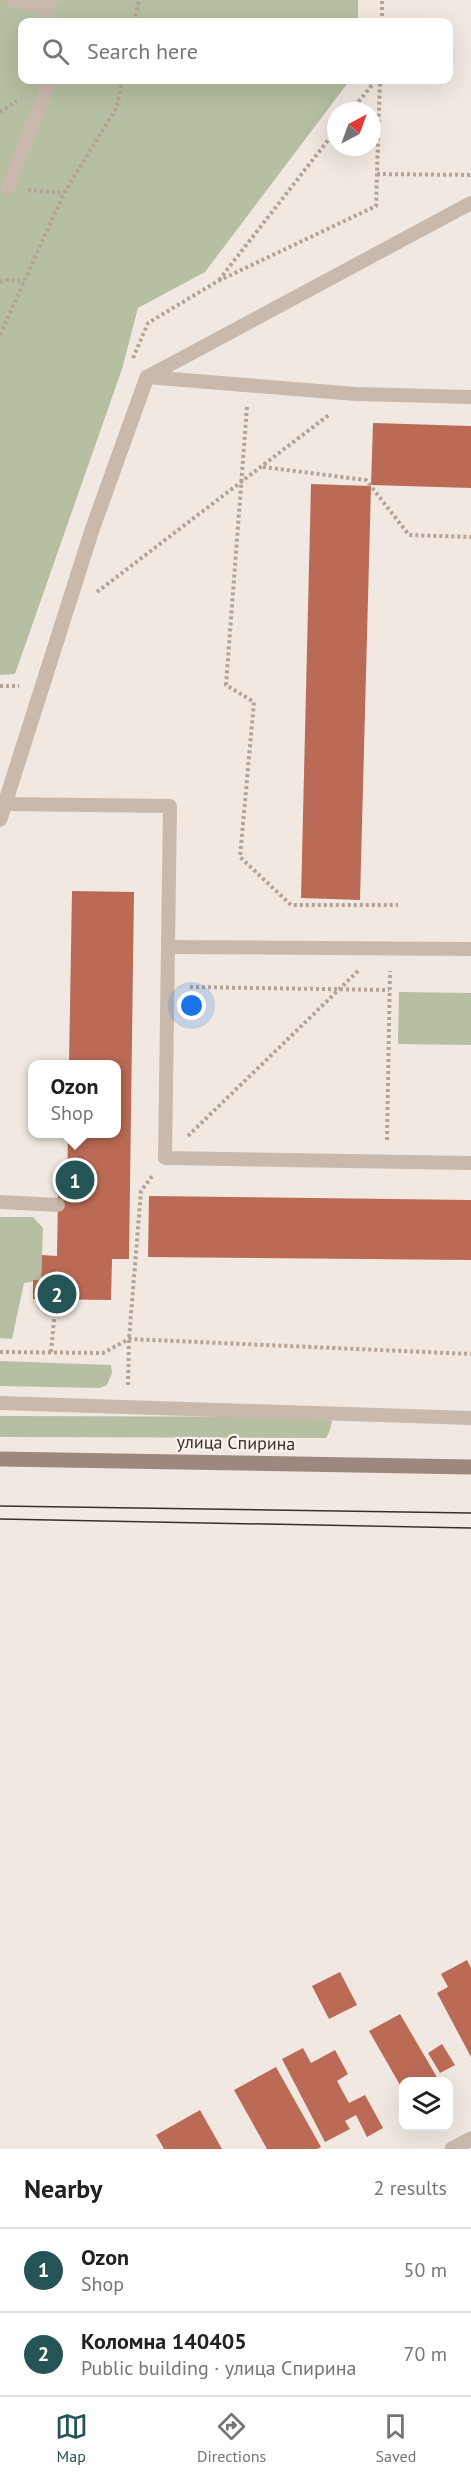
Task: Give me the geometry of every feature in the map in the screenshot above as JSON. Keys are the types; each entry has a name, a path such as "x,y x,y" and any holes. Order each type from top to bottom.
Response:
{"main road":[{"name":"улица Спирина","path":"0,1459 471,1467"}],"street":[{"path":"0,819 92,530 147,377"},
{"path":"452,2149 471,2139"}],"lane":[{"path":"12,0 49,3 44,18"},
{"path":"8,188 48,84"},
{"path":"147,377 471,203"},
{"path":"147,377 356,394 471,397"},
{"path":"5,804 170,806 165,1158 471,1163"},
{"path":"168,947 471,949"},
{"path":"0,1202 58,1205"},
{"path":"0,1403 471,1418"}],"path":[{"path":"135,18 139,0"},
{"path":"382,0 382,18"},
{"path":"0,334 63,193 117,107 121,84"},
{"path":"358,102 372,84"},
{"path":"218,281 327,142"},
{"path":"376,174 471,175"},
{"path":"0,282 6,279 24,281"},
{"path":"248,385 226,685 254,702 240,857 291,905 398,905"},
{"path":"65,616 356,394"},
{"path":"261,466 366,480 409,535 471,537"},
{"path":"0,686 9,686"},
{"path":"127,1407 129,1339 141,1191 165,1158 338,989 386,949"},
{"path":"386,949 389,990 387,1162"},
{"path":"168,987 389,990"},
{"path":"51,1352 56,1299"},
{"path":"0,1352 103,1353 129,1339 471,1354"}],"green space":[{"path":"0,0 358,0 358,18 18,18 18,84 347,84 333,102 327,102 327,110 205,272 138,308 122,369 15,674 0,675"},
{"path":"399,992 471,993 471,1045 398,1044"},
{"path":"0,1217 33,1217 43,1228 41,1280 24,1283 12,1339 0,1338"},
{"path":"0,1361 111,1365 112,1373 107,1385 100,1388 0,1386"},
{"path":"0,1416 319,1417 332,1421 326,1438 0,1437"}],"building":[{"path":"373,423 471,426 471,488 371,485"},
{"path":"311,484 371,486 360,900 301,898"},
{"path":"72,891 134,892 129,1259 112,1259 111,1300 33,1299 33,1280 41,1280 42,1255 57,1256 58,1195 67,1195 68,1138 121,1138 121,1060 69,1060"},
{"path":"149,1196 471,1200 471,1260 148,1257"},
{"path":"467,1960 471,1968 471,2057 437,1993 448,1987 441,1974"},
{"path":"340,1972 357,2005 329,2019 312,1986"},
{"path":"400,2014 437,2077 399,2077 399,2083 369,2031"},
{"path":"442,2044 455,2065 440,2073 428,2053"},
{"path":"303,2048 311,2063 335,2050 348,2074 337,2081 349,2103 365,2095 383,2128 367,2137 356,2115 345,2121 350,2129 325,2142 282,2059"},
{"path":"276,2067 321,2147 317,2149 267,2149 234,2090"},
{"path":"200,2110 222,2149 164,2149 156,2135"}],"tram line":[{"path":"0,1506 471,1513"},
{"path":"0,1519 471,1528"}],"place":[{"name":"Ozon","path":"75,1180"},
{"name":"Коломна 140405","path":"57,1294"}]}
